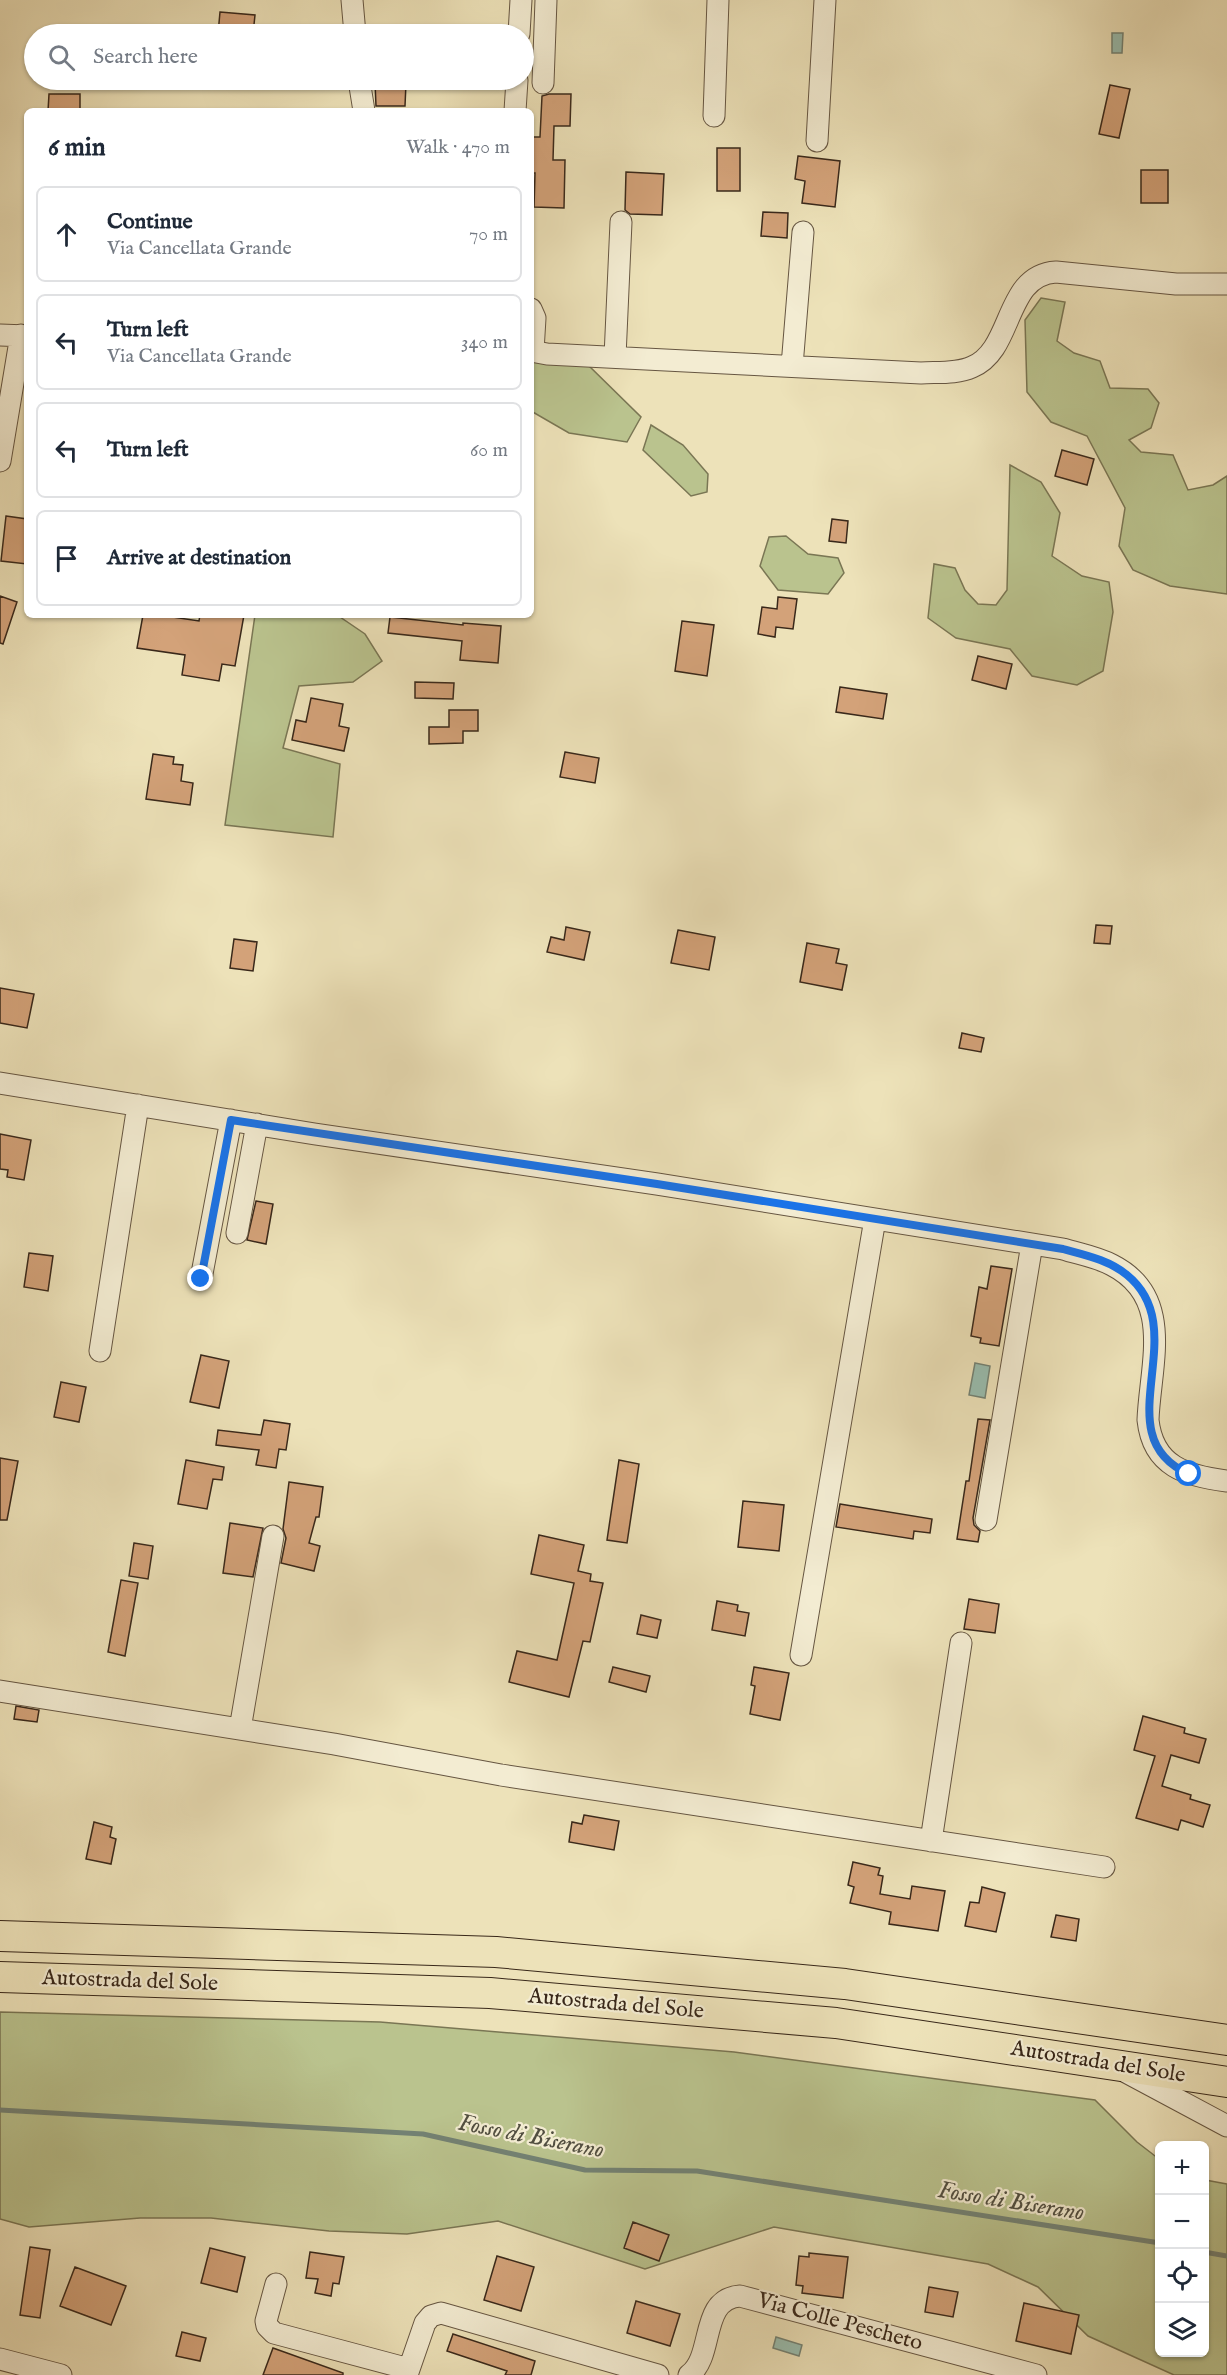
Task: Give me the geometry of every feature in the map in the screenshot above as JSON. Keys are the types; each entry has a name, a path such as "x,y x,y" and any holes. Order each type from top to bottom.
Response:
{"highway":[{"name":"Autostrada del Sole","path":"0,1936 496,1952 844,1984 1227,2040"},
{"name":"Autostrada del Sole","path":"0,1977 490,1993 836,2023 1227,2082"}],"street":[{"path":"352,0 354,24"},
{"path":"520,24 521,0"},
{"path":"543,83 546,0"},
{"path":"714,117 718,0"},
{"path":"817,141 825,0"},
{"path":"361,90 364,108"},
{"path":"516,108 517,90"},
{"path":"615,357 621,222"},
{"path":"792,366 803,232"},
{"path":"534,351 921,372 972,367 987,356 1024,289 1039,275 1048,272 1176,284 1227,284"},
{"path":"0,335 24,335 0,461"},
{"path":"0,1083 1063,1249 1104,1262 1126,1274 1138,1286 1151,1310 1156,1339 1148,1420 1153,1441 1164,1458 1180,1470 1200,1477 1227,1481"},
{"path":"100,1351 138,1105"},
{"path":"201,1279 231,1120"},
{"path":"237,1233 257,1124"},
{"path":"801,1655 875,1219"},
{"path":"986,1520 1032,1244"},
{"path":"240,1729 273,1536"},
{"path":"930,1840 961,1643"},
{"path":"0,1690 501,1775 1104,1868"},
{"path":"1112,2064 1227,2126"},
{"path":"276,2284 266,2321 267,2326 274,2333 408,2372 425,2323 431,2316 441,2313 657,2375"},
{"name":"Via Colle Pescheto","path":"689,2375 697,2367 717,2309 726,2300 740,2296 1036,2375"},
{"path":"0,2358 61,2375"}],"green space":[{"path":"1041,298 1065,302 1057,341 1074,353 1100,361 1110,388 1148,389 1159,403 1151,428 1129,440 1141,452 1173,455 1188,490 1213,485 1227,476 1227,594 1170,586 1133,570 1119,546 1125,508 1087,436 1051,422 1027,392 1025,320"},
{"path":"534,359 587,364 641,417 627,442 569,433 534,413"},
{"path":"651,425 683,445 708,474 707,492 691,496 643,450"},
{"path":"1010,465 1041,482 1060,513 1052,556 1082,576 1109,582 1113,612 1103,671 1077,685 1032,676 1010,649 956,638 928,618 934,564 955,568 965,590 978,604 996,605 1007,590"},
{"path":"786,536 808,554 838,558 844,573 828,594 778,590 760,566 769,537"},
{"path":"255,618 341,618 365,634 382,661 353,682 299,686 283,748 340,764 333,837 225,825"},
{"path":"0,2012 380,2022 734,2052 1095,2100 1137,2142 1155,2156 1155,2357 1209,2357 1209,2181 1227,2184 1227,2375 1174,2375 1088,2336 1038,2287 988,2264 774,2227 645,2269 498,2221 407,2234 329,2231 211,2218 140,2218 29,2227 0,2219"}],"shaded area":[{"path":"1112,33 1123,33 1122,53 1112,53"},
{"path":"975,1363 990,1366 985,1398 969,1395"},
{"path":"776,2337 802,2345 799,2356 773,2348"}],"building":[{"path":"220,12 255,15 254,24 219,24"},
{"path":"1110,85 1130,89 1119,138 1099,134"},
{"path":"375,90 406,90 405,106 376,106"},
{"path":"49,94 80,94 80,108 48,108"},
{"path":"571,94 570,126 554,126 553,160 565,160 564,208 534,207 534,137 540,137 542,96"},
{"path":"717,148 740,148 740,191 717,191"},
{"path":"798,156 840,161 835,207 802,203 805,181 795,179"},
{"path":"1141,170 1168,170 1168,203 1141,203"},
{"path":"626,172 664,174 662,215 630,214 625,210"},
{"path":"763,212 788,213 787,238 761,236"},
{"path":"1062,450 1094,459 1087,485 1055,476"},
{"path":"6,516 24,519 24,564 1,561"},
{"path":"832,519 848,521 846,543 829,541"},
{"path":"0,596 17,602 3,644 0,643"},
{"path":"778,597 797,599 793,629 776,627 775,637 758,634 762,607 777,609"},
{"path":"142,618 179,618 199,621 200,618 243,618 235,666 222,664 219,681 182,675 185,655 137,648"},
{"path":"390,618 501,626 498,663 460,660 462,641 388,633"},
{"path":"682,621 714,625 707,676 675,671"},
{"path":"978,656 1012,664 1006,689 972,680"},
{"path":"415,682 454,683 453,699 415,698"},
{"path":"840,687 887,694 883,719 836,712"},
{"path":"311,698 343,704 339,726 349,728 344,751 292,740 296,720 306,722"},
{"path":"449,710 478,710 478,731 463,731 463,743 429,744 429,727 449,727"},
{"path":"565,752 599,758 595,783 560,777"},
{"path":"153,754 174,757 173,764 183,765 181,781 193,783 190,805 146,799"},
{"path":"1096,925 1112,926 1110,944 1094,943"},
{"path":"566,927 590,932 584,960 547,952 551,937 564,940"},
{"path":"678,930 715,937 709,970 671,963"},
{"path":"234,939 257,942 253,971 230,968"},
{"path":"807,943 839,949 836,963 847,965 842,990 800,982"},
{"path":"0,988 34,994 27,1028 0,1023"},
{"path":"962,1033 984,1038 981,1052 959,1048"},
{"path":"0,1134 31,1140 24,1180 7,1177 8,1170 0,1169"},
{"path":"256,1201 273,1204 266,1244 247,1240"},
{"path":"29,1253 53,1256 48,1291 24,1287"},
{"path":"991,1266 1012,1269 999,1346 980,1343 981,1338 971,1336 979,1287 987,1289"},
{"path":"201,1355 229,1361 219,1408 190,1402"},
{"path":"61,1382 86,1387 79,1422 54,1417"},
{"path":"978,1419 990,1420 973,1518 974,1525 980,1531 978,1542 957,1539 966,1481 969,1481"},
{"path":"264,1420 290,1424 286,1450 279,1449 276,1468 256,1465 259,1450 216,1445 218,1430 261,1435"},
{"path":"0,1458 18,1461 7,1520 0,1520"},
{"path":"186,1460 224,1467 222,1480 213,1479 207,1509 178,1504"},
{"path":"619,1460 639,1464 627,1543 607,1540"},
{"path":"289,1482 323,1487 319,1517 316,1517 309,1543 320,1546 314,1571 281,1563 286,1538 283,1529"},
{"path":"743,1501 784,1505 779,1551 738,1547"},
{"path":"840,1504 932,1519 930,1533 914,1531 913,1539 836,1527"},
{"path":"230,1523 263,1528 253,1577 223,1573"},
{"path":"539,1535 584,1545 578,1571 591,1574 590,1581 603,1583 590,1642 583,1641 569,1697 509,1682 517,1651 557,1660 574,1583 531,1574"},
{"path":"134,1543 153,1546 148,1579 129,1576"},
{"path":"121,1580 138,1583 125,1656 108,1652"},
{"path":"969,1599 999,1604 995,1633 964,1629"},
{"path":"717,1601 738,1605 737,1611 749,1613 745,1636 712,1630"},
{"path":"641,1615 661,1620 657,1638 637,1634"},
{"path":"613,1667 650,1676 646,1692 609,1682"},
{"path":"754,1667 789,1673 780,1720 750,1714 755,1686 751,1685"},
{"path":"16,1706 39,1710 37,1722 14,1719"},
{"path":"1143,1716 1185,1728 1184,1733 1206,1739 1199,1763 1171,1755 1162,1786 1191,1795 1190,1799 1210,1805 1203,1827 1181,1820 1178,1830 1136,1818 1155,1756 1134,1750"},
{"path":"584,1815 619,1821 614,1850 569,1842 572,1822 582,1824"},
{"path":"94,1822 112,1827 110,1837 116,1839 111,1864 86,1859"},
{"path":"853,1862 880,1868 878,1875 883,1876 880,1894 910,1899 912,1886 945,1891 938,1931 889,1924 891,1912 850,1903 854,1887 848,1885"},
{"path":"982,1887 1005,1893 996,1932 965,1926 970,1902 979,1903"},
{"path":"1056,1915 1079,1919 1076,1941 1051,1937"},
{"path":"633,2222 669,2235 659,2261 624,2248"},
{"path":"30,2247 50,2250 40,2318 20,2315"},
{"path":"210,2248 245,2257 237,2292 201,2283"},
{"path":"310,2252 344,2257 339,2284 333,2283 331,2296 315,2293 318,2279 306,2278"},
{"path":"809,2253 848,2257 843,2298 802,2293 803,2286 796,2285 799,2256 809,2257"},
{"path":"497,2256 534,2267 521,2311 484,2300"},
{"path":"75,2267 126,2286 111,2325 60,2306"},
{"path":"929,2287 958,2292 953,2317 925,2312"},
{"path":"636,2301 680,2314 670,2346 627,2333"},
{"path":"1024,2303 1079,2315 1071,2354 1016,2341"},
{"path":"182,2332 206,2338 200,2361 176,2356"},
{"path":"453,2334 535,2361 531,2375 505,2375 507,2371 447,2351"},
{"path":"273,2348 343,2373 343,2375 263,2375"}],"waterway":[{"name":"Fosso di Biserano","path":"0,2110 423,2134 585,2170 697,2171 1155,2242"},
{"name":"Fosso di Biserano","path":"1209,2253 1227,2256"}],"route":[{"path":"201,1279 231,1120 657,1184 1063,1249 1112,1265 1126,1274 1143,1293 1153,1320 1156,1339 1148,1420 1149,1431 1164,1458 1189,1474"}]}
